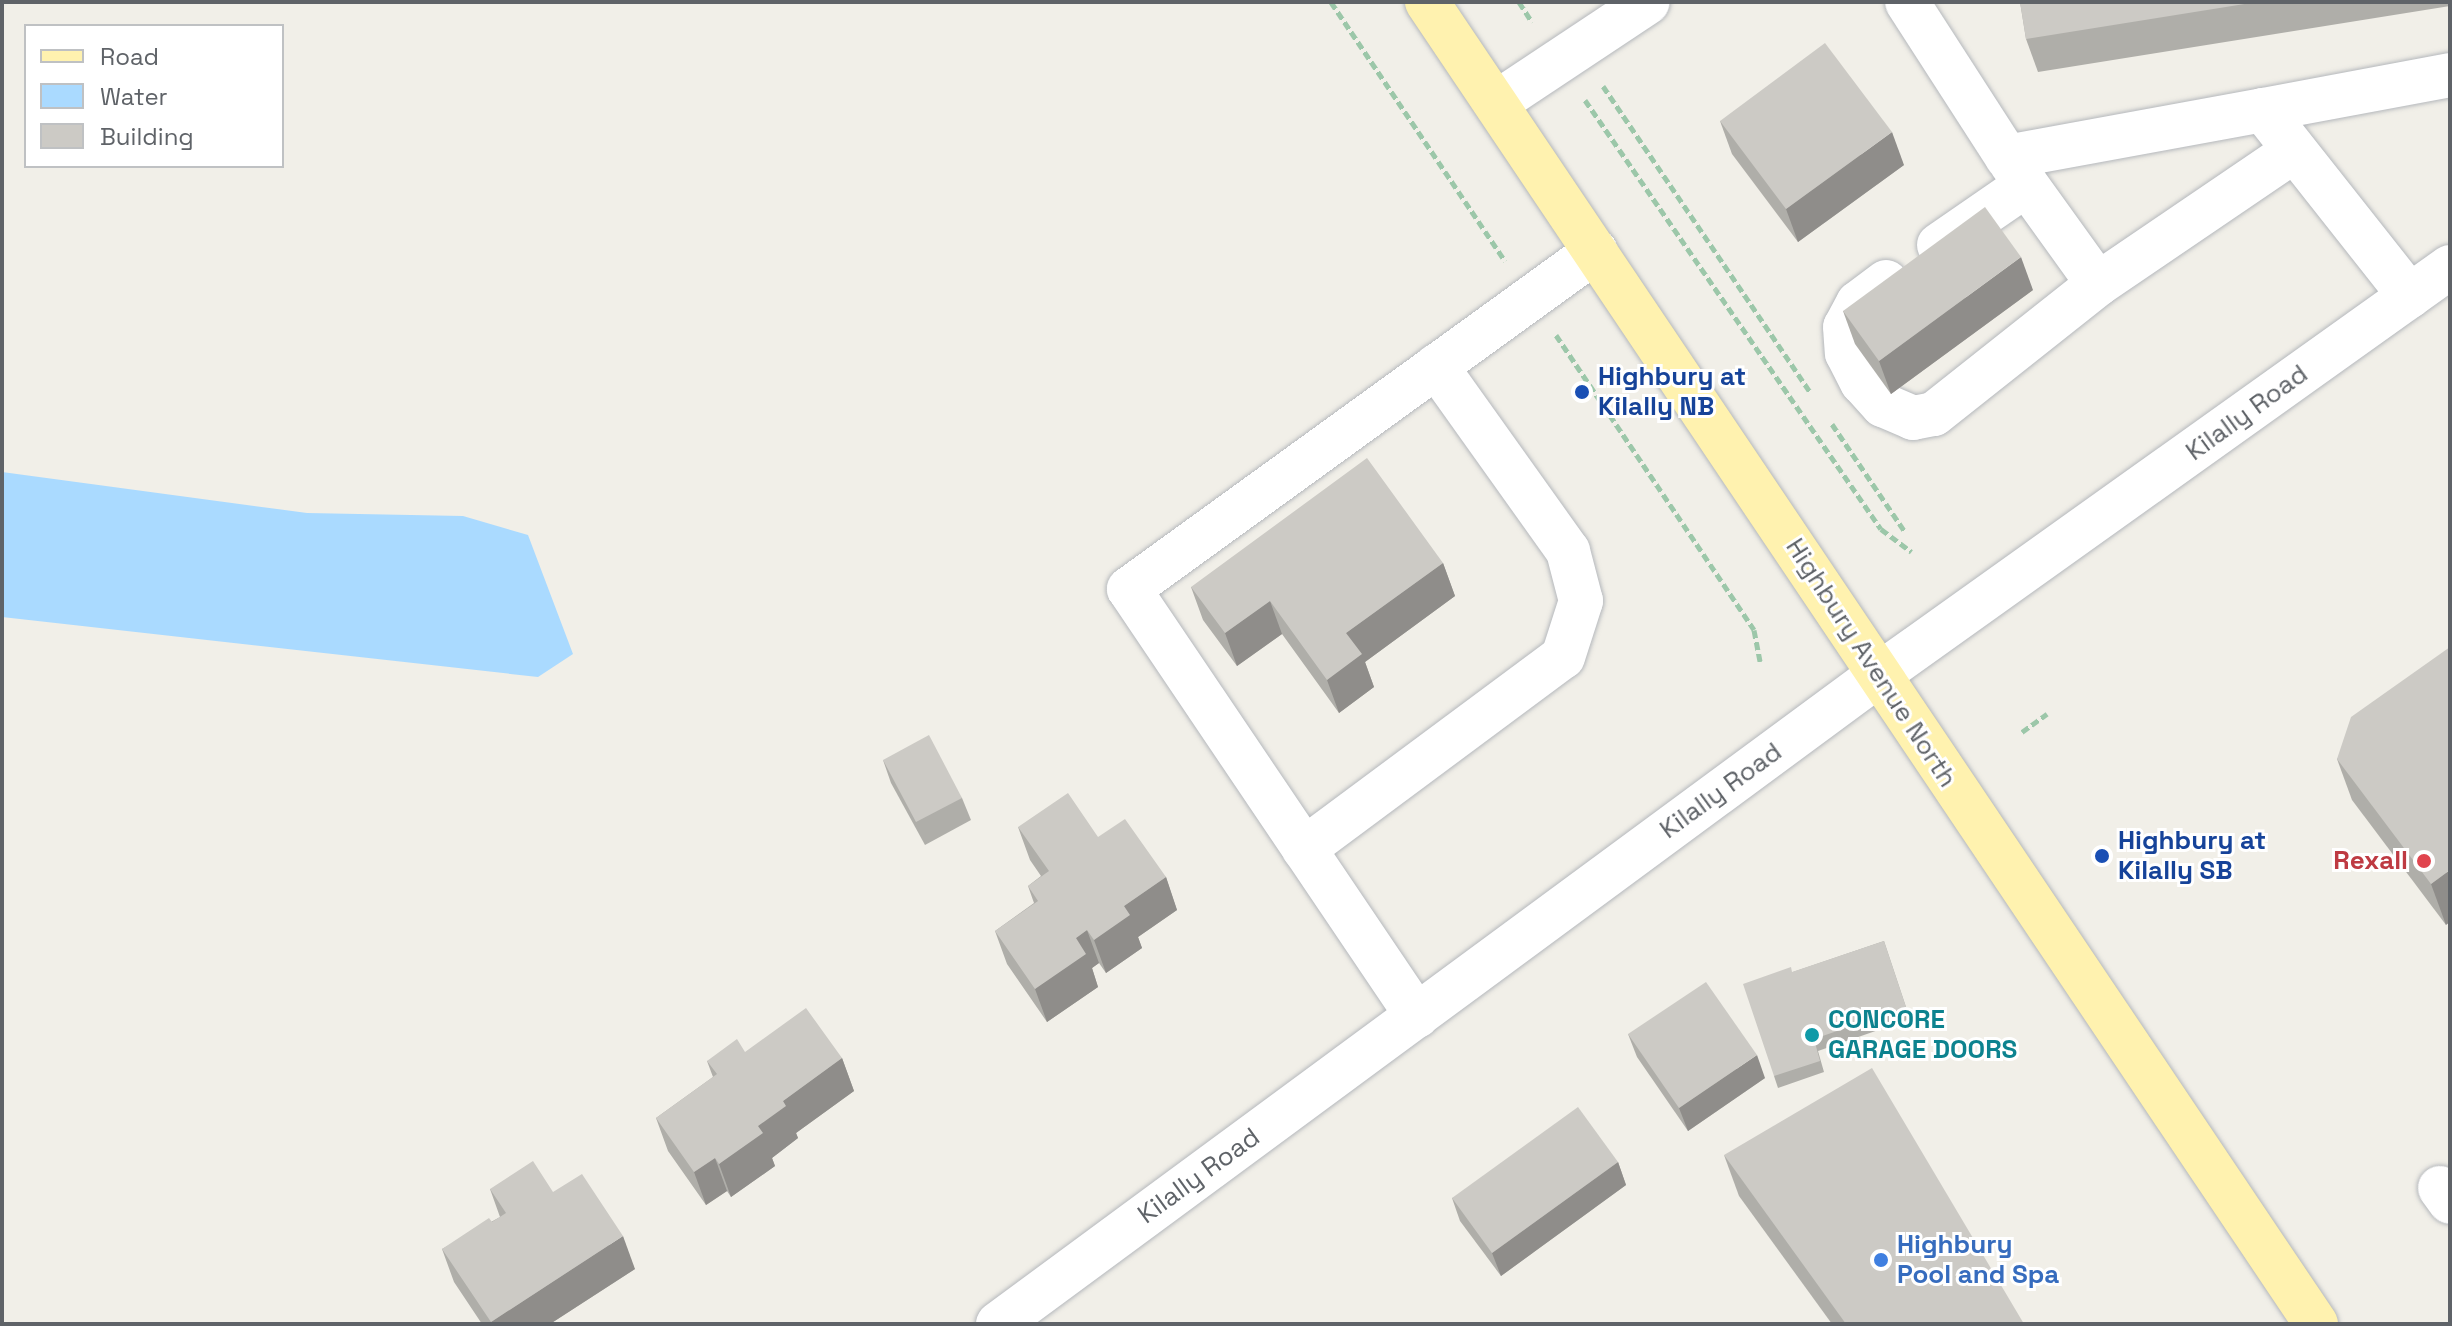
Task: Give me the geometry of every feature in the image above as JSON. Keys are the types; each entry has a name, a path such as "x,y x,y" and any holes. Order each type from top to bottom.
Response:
{"main road":[{"name":"Highbury Avenue North","path":"1427,2 1838,610 1877,676 2316,1324"}],"street":[{"path":"1496,103 1570,57 1648,2"},
{"path":"1907,2 2016,171 2098,284"},
{"path":"2294,151 2098,284 2004,335 1955,371 1934,414 1913,418 1883,405 1862,382 1847,353 1845,327 1858,303 1896,295 1944,260 2016,171 2263,110 2450,75"},
{"path":"2263,110 2410,296"},
{"path":"1417,1016 1129,589 1596,251"},
{"name":"Kilally Road","path":"998,1324 1877,676 2450,267"},
{"path":"1304,849 1563,657 1581,601 1568,551 1436,366"}],"path":[{"path":"1519,2 1570,57 1817,402"},
{"path":"1570,57 1881,529 1911,552"},
{"path":"1826,415 1905,532"},
{"path":"2022,732 2047,714"}],"water":[{"path":"2,472 307,513 463,516 528,535 573,654 538,677 2,617"}],"building":[{"path":"2020,2 2257,2 2026,39"},
{"path":"1825,43 1892,132 1786,209 1720,121"},
{"path":"1985,207 2021,257 1879,361 1843,311"},
{"path":"1367,458 1443,563 1346,633 1362,654 1327,680 1270,601 1225,633 1191,587"},
{"name":"Rexall","path":"2450,647 2450,870 2431,884 2337,759 2351,717"},
{"path":"929,735 962,798 916,822 883,760"},
{"path":"1068,793 1098,837 1125,819 1166,877 1124,906 1130,915 1094,940 1087,930 1076,938 1086,954 1035,989 995,931 1038,901 1028,886 1049,871 1018,827"},
{"name":"CONCORE GARAGE DOORS","path":"1884,941 1906,1007 1814,1039 1820,1061 1774,1076 1743,984 1791,967 1792,972"},
{"path":"1706,982 1757,1055 1679,1108 1628,1034"},
{"path":"806,1008 842,1058 783,1101 786,1106 758,1126 763,1133 719,1164 715,1158 694,1172 656,1118 717,1074 707,1061 737,1039 745,1052"},
{"name":"Highbury Pool and Spa","path":"1872,1068 2024,1324 1846,1324 1724,1155"},
{"path":"1578,1107 1618,1162 1492,1253 1452,1198"},
{"path":"533,1161 553,1192 582,1174 623,1236 491,1322 442,1249 489,1218 492,1222 506,1213 490,1189"}],"place":[{"name":"Highbury at Kilally NB","path":"1582,392"},
{"name":"Highbury at Kilally SB","path":"2102,856"},
{"name":"Rexall","path":"2424,861"},
{"name":"CONCORE GARAGE DOORS","path":"1812,1035"},
{"name":"Highbury Pool and Spa","path":"1881,1260"}]}
